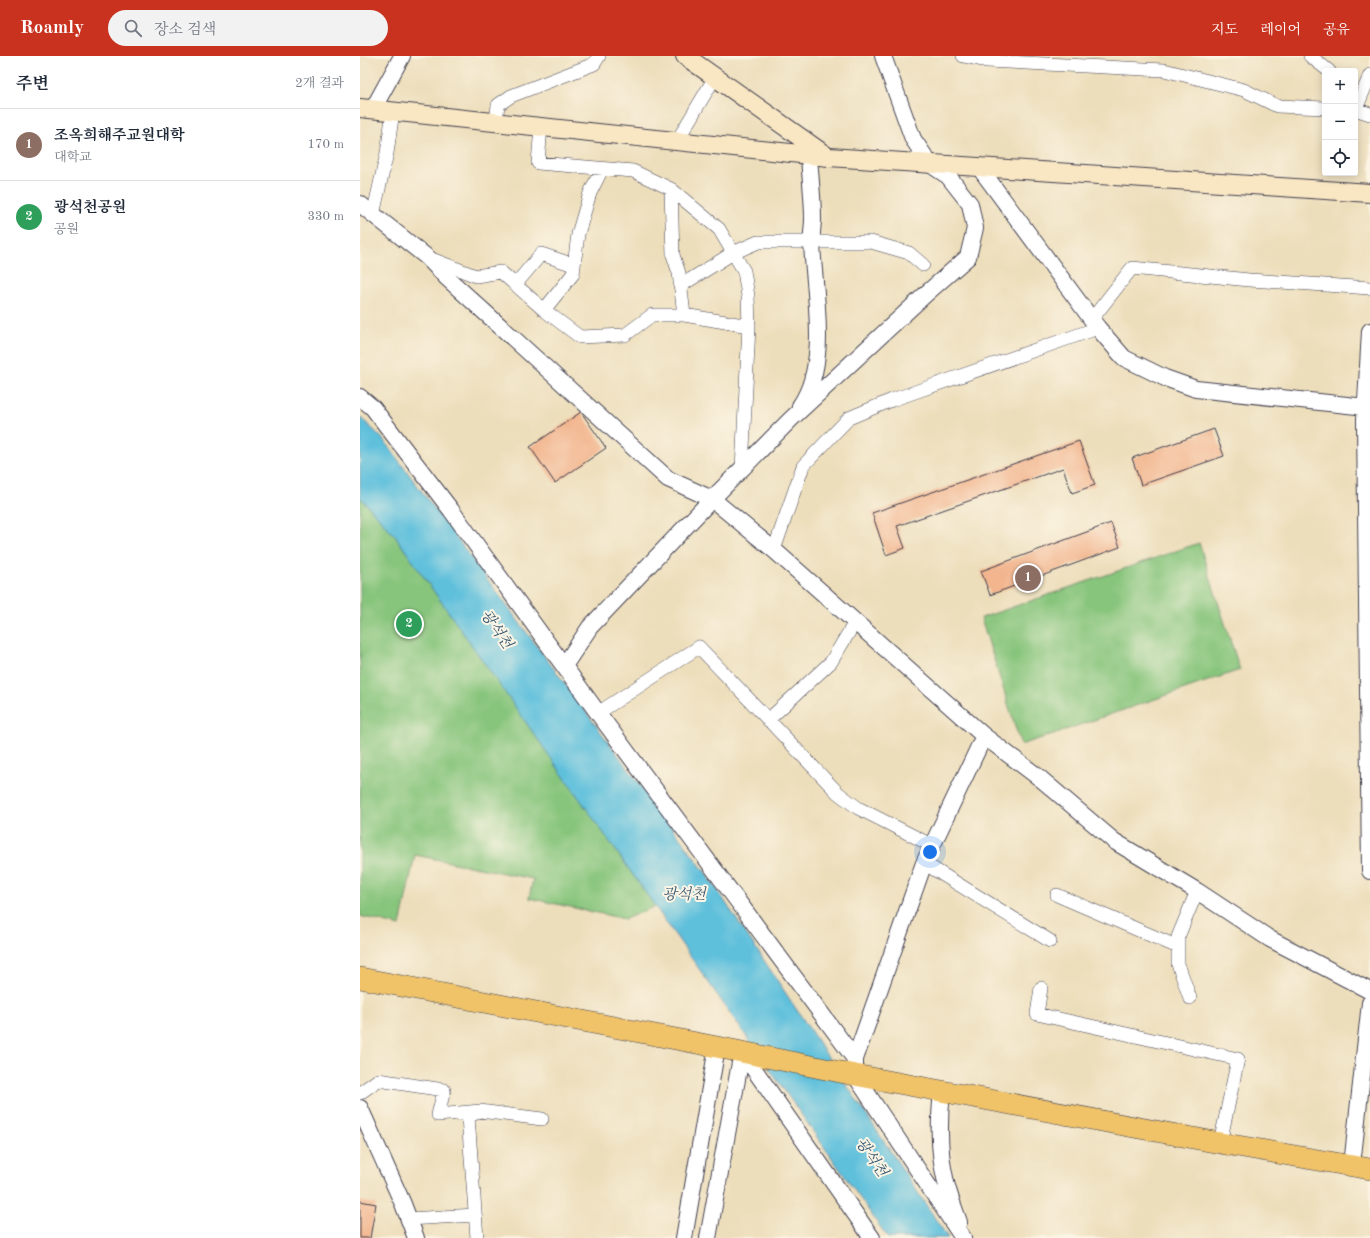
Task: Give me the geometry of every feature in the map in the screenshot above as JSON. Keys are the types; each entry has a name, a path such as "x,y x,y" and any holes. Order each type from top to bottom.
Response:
{"main road":[{"path":"685,56 829,157"},
{"path":"366,108 829,157 1370,193"},
{"path":"360,978 751,1054 852,1069 942,1090 1220,1143 1361,1167"}],"street":[{"path":"366,108 402,56"},
{"path":"496,122 498,105 511,96 594,64 599,56"},
{"path":"564,666 590,627 712,499 791,419 968,257 975,228 970,204 948,176 930,164 913,139 883,56"},
{"path":"963,56 987,61 1130,62 1244,90 1277,106 1322,108"},
{"path":"1310,56 1326,68"},
{"path":"1358,104 1370,75"},
{"path":"677,141 715,77"},
{"path":"1358,110 1370,114"},
{"path":"373,215 387,153 393,111"},
{"path":"541,127 538,163 633,172 671,189 719,229 744,271 748,296 749,326 742,469"},
{"path":"791,419 807,396 815,366 818,331 812,242 813,218 809,155"},
{"path":"979,167 1095,324 1124,358 1165,378 1196,389 1366,407"},
{"path":"544,310 573,274 578,234 590,193 602,169"},
{"path":"671,189 673,254 679,273 684,315"},
{"path":"360,204 428,258 446,277 668,479 712,499 774,550 984,736 1040,779 1114,841 1197,891 1270,939 1370,991"},
{"path":"680,286 733,253 758,242 871,242 909,253 923,265"},
{"path":"515,285 541,254 574,265"},
{"path":"428,258 476,276 500,272 544,310 580,337 625,335 652,315 684,315 749,326"},
{"path":"774,550 803,466 849,418 892,400 1095,324 1132,268 1249,280 1370,288"},
{"path":"1370,331 1366,407 1368,434 1370,871"},
{"path":"360,397 373,408 452,510 564,666 852,1069 963,1238"},
{"path":"768,720 831,662 855,622"},
{"path":"598,714 699,647 838,793 858,808 931,845"},
{"path":"852,1069 931,845 984,736"},
{"path":"924,863 1050,941"},
{"path":"1190,998 1178,964 1178,937 1197,891"},
{"path":"1057,895 1178,947"},
{"path":"1041,988 1037,1014 1238,1059 1220,1143"},
{"path":"1361,1167 1370,1003"},
{"path":"684,1238 717,1047"},
{"path":"708,1238 751,1054"},
{"path":"751,1054 872,1238"},
{"path":"360,1093 378,1080 444,1090 438,1115 480,1111 542,1118"},
{"path":"942,1090 939,1121 940,1150 945,1178 963,1238"},
{"path":"360,1108 403,1204 416,1238"},
{"path":"477,1238 468,1117 480,1111"},
{"path":"409,1219 475,1215"}],"green space":[{"path":"360,497 395,536 656,906 625,919 529,898 533,879 415,855 400,926 360,916"},
{"path":"1199,543 1240,670 1021,745 981,618"}],"water":[{"name":"광석천","path":"360,417 382,438 708,876 948,1238 888,1238 395,536 360,497"}],"building":[{"path":"581,412 606,448 555,483 530,447"},
{"path":"1214,429 1224,456 1141,485 1132,458"},
{"path":"1079,441 1095,485 1072,493 1063,468 897,526 905,548 886,555 872,513"},
{"path":"1111,523 1120,547 990,595 981,571"},
{"path":"360,1201 376,1204 370,1238 360,1238"}],"place":[{"name":"조옥희해주교원대학","path":"1028,578"},
{"name":"광석천공원","path":"409,624"}]}
